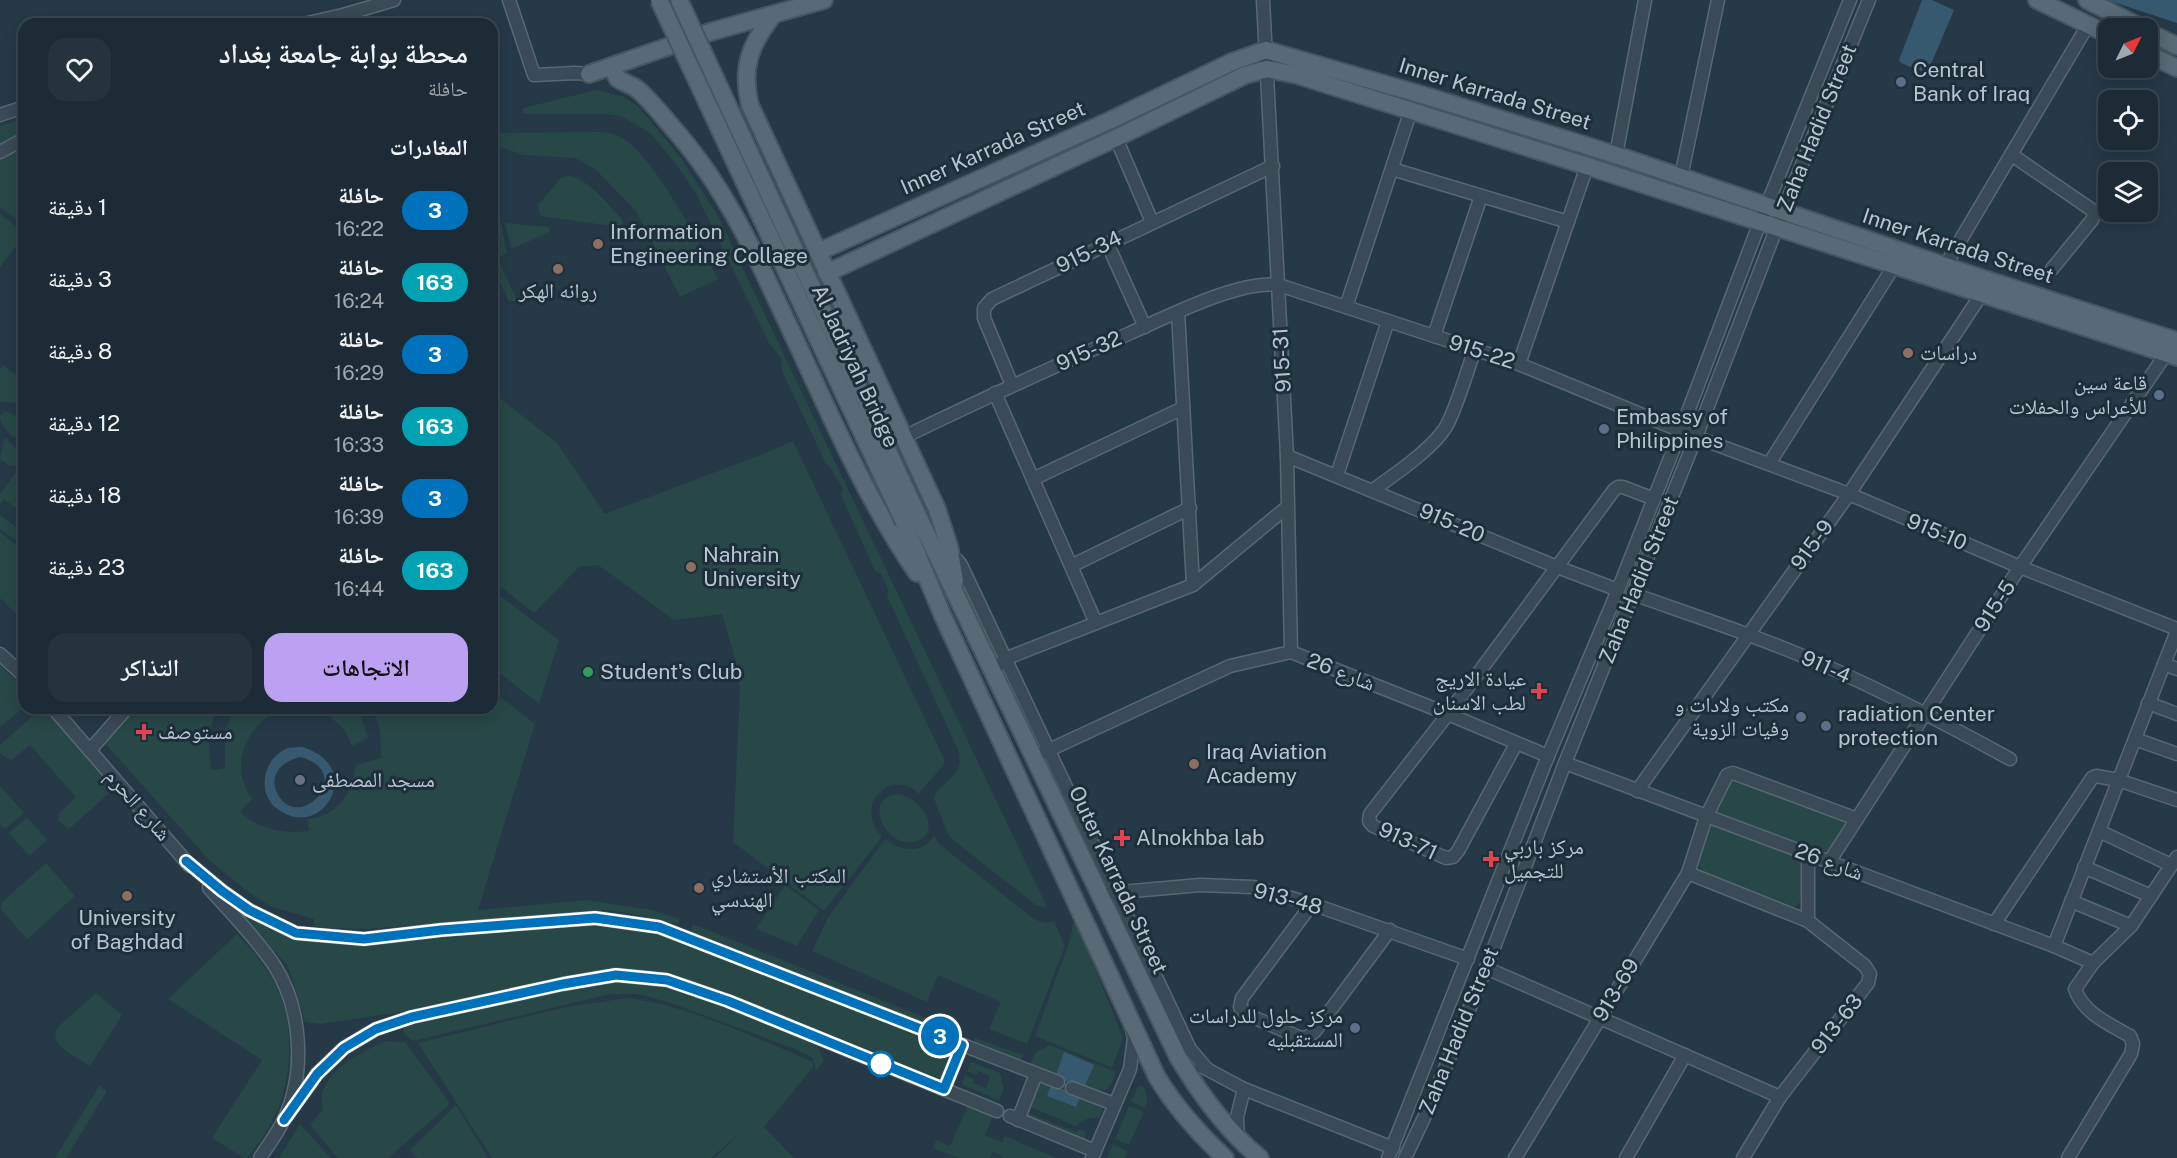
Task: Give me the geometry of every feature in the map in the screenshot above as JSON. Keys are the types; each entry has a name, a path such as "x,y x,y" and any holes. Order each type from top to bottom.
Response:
{"main road":[{"name":"Al Jadriyah Bridge","path":"659,0 911,519"},
{"name":"Al Jadriyah Bridge","path":"679,0 911,519"},
{"path":"590,74 710,32 824,0"},
{"path":"2037,0 2098,30"},
{"path":"2087,0 2122,18"},
{"path":"773,15 754,42 750,54 746,75 748,95 754,114 941,521 961,605"},
{"path":"2158,37 2177,46"},
{"name":"Inner Karrada Street","path":"818,252 1111,120 1232,62 1266,50 1426,96 1616,155 1945,266 1977,288"},
{"path":"636,88 634,71 643,55"},
{"path":"2158,59 2177,68"},
{"path":"612,66 617,78 636,88 688,146 731,207 869,492 890,531 930,592 942,615 1158,1077 1173,1102 1206,1141 1225,1158"},
{"name":"Inner Karrada Street","path":"827,273 1245,75 1266,69 1297,75 1411,110 1893,266 1977,288 2169,348"},
{"path":"590,74 636,88"},
{"path":"911,519 961,605"},
{"path":"911,519 942,615"},
{"name":"Outer Karrada Street","path":"961,605 1034,757 1108,893 1178,1057 1195,1085 1238,1139 1260,1158"}],"street":[{"path":"330,18 394,0"},
{"path":"509,0 534,75 590,74"},
{"name":"915-31","path":"1263,0 1287,456 1286,508 1291,652"},
{"path":"1616,155 1645,0"},
{"path":"1681,177 1718,0"},
{"name":"Zaha Hadid Street","path":"1405,1158 1430,1106 1486,968 1565,763 1696,437 1776,228 1774,208 1850,0"},
{"name":"Zaha Hadid Street","path":"1390,1153 1548,756 1618,590 1760,222 1774,208 1869,0"},
{"path":"1945,266 2088,25"},
{"path":"0,115 18,109"},
{"path":"1346,307 1411,110"},
{"path":"1116,138 1152,222"},
{"path":"0,152 18,142"},
{"path":"2012,155 2092,210 2094,215 2052,269"},
{"name":"915-34","path":"1012,385 984,318 984,308 992,299 1273,166"},
{"path":"1519,364 1587,166"},
{"path":"1392,169 1568,222"},
{"path":"1434,336 1481,196"},
{"path":"1107,243 1145,327"},
{"path":"1769,464 1893,266"},
{"name":"915-32","path":"904,437 1012,385 1178,312 1246,286 1266,283 1279,285"},
{"name":"915-22","path":"1279,285 1519,364 1696,437"},
{"name":"915-9","path":"1637,791 1849,494 1977,288"},
{"path":"1178,312 1193,585"},
{"path":"1337,475 1388,321"},
{"name":"915-5","path":"1829,862 2020,567 2169,348"},
{"path":"1373,490 1403,469 1448,425 1475,349"},
{"path":"995,393 1096,623"},
{"path":"1033,479 1183,408"},
{"name":"915-10","path":"1696,437 1849,494 2020,567 2177,630"},
{"name":"915-20","path":"1287,456 1618,590"},
{"path":"1448,714 1618,487 1654,499"},
{"path":"1071,566 1190,508"},
{"path":"993,670 1007,658 1193,585 1286,508"},
{"path":"951,558 957,560 961,565 1050,749 1108,893 1190,1049 1207,1069"},
{"name":"911-4","path":"1633,594 1748,634 1825,665 1926,713 2010,759"},
{"path":"2054,946 2177,630"},
{"name":"شارع 26","path":"1034,757 1230,666 1291,652 1548,756"},
{"path":"0,654 18,670"},
{"path":"2164,664 2177,669"},
{"path":"2148,704 2177,714"},
{"name":"شارع الحرم","path":"58,714 269,958 281,977 290,997 295,1018 298,1056 292,1095 284,1120 260,1158"},
{"path":"90,750 122,714"},
{"name":"913-71","path":"1448,714 1370,814 1369,821 1373,826 1446,858 1453,857 1458,852 1516,744"},
{"path":"2135,739 2177,754"},
{"name":"شارع 26","path":"1565,763 2054,946 2092,963"},
{"name":"913-69","path":"1515,1158 1688,873 1706,817 1726,775 1733,773 1857,819"},
{"path":"1994,924 2092,778 2102,776 2118,780 2177,800"},
{"path":"2068,1158 2131,1054 2133,1044 2130,1036 2094,1014 2078,1000 2075,989 2092,963 2131,926 2174,861 2099,831"},
{"path":"1808,855 1808,921"},
{"path":"186,861 249,910 296,933 364,939 441,930 595,918 659,927 1058,1082"},
{"path":"2084,867 2151,896"},
{"name":"913-63","path":"1688,873 1808,921 1865,966 1870,974 1868,983 1780,1097 1743,1158"},
{"name":"913-48","path":"1108,893 1200,885 1253,887 1390,930 1468,959"},
{"path":"2071,902 2131,926"},
{"path":"1312,904 1242,998 1240,1007 1246,1014 1300,1038 1308,1037 1315,1031 1390,930"},
{"path":"1486,968 1780,1097"},
{"path":"284,1120 317,1074 344,1048 376,1029 412,1017 563,984 616,975 667,980 728,1001 997,1111"},
{"path":"1036,1074 1014,1118 1094,1155 1114,1104 1126,1081 1132,1057 1134,1038 1125,1009"},
{"path":"944,1089 962,1045"},
{"path":"1626,1158 1685,1055"},
{"path":"1178,1057 1207,1069 1244,1089 1390,1153"},
{"path":"1072,1088 1114,1104"},
{"path":"1238,1139 1237,1116 1244,1089"}],"green space":[{"path":"596,90 622,96 639,107 681,158 718,216 1045,907 1037,906 949,837 934,799 941,787 958,769 959,752 887,596 888,590 881,574 875,571 841,495 843,489 826,464 782,371 781,358 769,343 695,192 676,164 650,133 623,117 607,114 523,114 523,108"},
{"path":"18,120 18,135 0,145 0,126"},
{"path":"592,132 619,136 632,145 660,179 718,279 680,297 636,211 595,169 575,158 524,155 498,146 498,133"},
{"path":"18,149 18,220 0,207 0,159"},
{"path":"566,176 589,185 622,219 623,225 619,227 540,216 538,205 561,178"},
{"path":"0,214 18,228 18,244 0,267"},
{"path":"498,222 501,222 507,253 498,258"},
{"path":"505,223 549,227 550,229 548,233 511,249"},
{"path":"500,264 517,300 509,302 498,278 498,265"},
{"path":"3,365 18,376 18,403 0,402 0,369"},
{"path":"498,397 557,443 605,514 793,441 945,761 919,794 899,784 880,792 871,812 874,824 882,837 824,911 733,842 740,689 722,614 674,620 598,565 579,567 534,613 498,585"},
{"path":"5,411 18,417 18,437 13,437 8,432 0,415"},
{"path":"6,438 18,451 18,463 15,466 8,465 0,459"},
{"path":"18,469 16,508 4,499 0,504 0,494"},
{"path":"0,515 17,528 18,542 0,529"},
{"path":"0,532 18,546 18,616 0,598"},
{"path":"498,594 559,640 539,704 498,672"},
{"path":"0,666 18,682 18,712 0,727"},
{"path":"498,695 535,724 478,910 587,900 652,910 680,919 677,924 604,910 366,929 313,926 314,919 270,906 248,892 209,860 104,742 129,714 215,714 210,739 210,762 212,770 225,768 225,730 232,714 272,714 249,737 244,749 241,761 242,774 252,799 240,812 256,823 290,832 309,831 307,819 327,813 342,802 351,785 356,765 381,758 380,730 374,714 498,714"},
{"path":"35,714 51,714 116,787 69,829 59,821 59,813 76,797 30,745 12,760 0,753 0,745"},
{"path":"333,714 359,714 368,738 352,746 344,729 330,717"},
{"path":"1735,778 1844,820 1845,824 1829,849 1824,852 1715,814 1712,811 1724,782"},
{"path":"0,786 24,813 5,829 0,824"},
{"path":"897,794 915,802 922,809 929,825 928,832 923,838 914,842 904,842 894,838 887,831 879,813 881,804 886,797"},
{"path":"27,817 47,840 29,856 9,833"},
{"path":"1710,823 1804,858 1800,902 1793,909 1702,871 1697,863"},
{"path":"934,835 939,844 1034,919 1045,923 1054,921 1065,946 1027,1044 989,1029 1001,1002 938,975 927,1002 812,951 829,916 885,839 898,846 912,849 924,846"},
{"path":"46,863 75,896 27,939 1,909 2,902"},
{"path":"785,885 819,910 797,946 756,929"},
{"path":"238,907 300,937 595,922 658,931 956,1050 941,1084 678,977 641,971 606,970 416,1010 320,1024 305,1022 288,966 235,910"},
{"path":"1075,918 1123,1038 1112,1068 1035,1036 1068,946"},
{"path":"693,924 963,1033 961,1038 691,931"},
{"path":"237,934 260,960 278,990 284,1005 289,1039 287,1075 278,1109 247,1158 212,1138 262,1060 168,999"},
{"path":"616,981 674,988 808,1040 819,1048 824,1061 816,1071 813,1058 795,1049 671,1003 638,994 611,994 413,1041 404,1034 403,1027"},
{"path":"96,993 122,1015 90,1066 64,1050 56,1039 56,1033 59,1026"},
{"path":"627,998 699,1015 813,1062 813,1067 764,1127 794,1158 715,1158 741,1132 711,1158 492,1158 418,1043 566,1007"},
{"path":"975,1038 1023,1055 1021,1060 974,1041"},
{"path":"386,1041 405,1042 449,1102 448,1106 388,1158 338,1158 310,1125 323,1109 323,1090 341,1067 359,1054"},
{"path":"1050,1045 1116,1072 1111,1084 1105,1090 1084,1088 1064,1053 1055,1076 1029,1066 1036,1052"},
{"path":"971,1062 1000,1073 1004,1089 999,1100 962,1085 965,1075 974,1079 973,1083 986,1088 990,1076 978,1071 976,1075 967,1071"},
{"path":"1039,1080 1051,1084 1047,1096 1076,1107 1081,1096 1105,1105 1099,1118 1089,1118 1076,1126 1028,1106"},
{"path":"99,1086 107,1091 66,1158 55,1158"},
{"path":"1138,1086 1143,1086 1146,1094 1145,1108 1131,1102"},
{"path":"456,1105 488,1158 417,1158 410,1150"},
{"path":"968,1105 993,1116 985,1135 1002,1142 1005,1136 1056,1158 1002,1158 993,1152 990,1158 958,1158 933,1148 936,1140 950,1146"},
{"path":"1129,1106 1144,1112 1129,1145 1115,1139"},
{"path":"1026,1112 1076,1132 1080,1129 1085,1131 1086,1138 1083,1143 1024,1117"},
{"path":"300,1124 331,1158 279,1158"},
{"path":"1113,1144 1127,1151 1125,1158 1107,1158"}],"water":[{"path":"1922,0 1932,0 1954,10 1928,71 1925,73 1899,60"},
{"path":"2107,0 2177,0 2177,23"},
{"path":"302,747 321,756 331,768 335,782 332,795 324,807 313,815 299,818 284,813 273,805 265,791 265,776 271,762 281,751","holes":["301,757 317,765 324,775 324,786 318,797 309,804 297,807 286,804 277,793 275,786 279,769 289,761"]},
{"path":"1064,1052 1094,1065 1084,1088 1055,1077"},
{"path":"1051,1084 1081,1096 1076,1107 1047,1096"}],"bus line":[{"name":"3","path":"186,861 249,910 296,933 364,939 441,930 595,918 659,927 962,1045 944,1089 728,1001 667,980 616,975 563,984 412,1017 376,1029 344,1048 317,1074 284,1120"}],"place":[{"name":"Central Bank of Iraq","path":"1901,82"},
{"name":"Information Engineering Collage","path":"598,244"},
{"name":"روانه الهكر","path":"558,269"},
{"name":"دراسات","path":"1908,353"},
{"name":"قاعة سين للأعراس والحفلات","path":"2159,395"},
{"name":"Embassy of Philippines","path":"1604,429"},
{"name":"Nahrain University","path":"691,567"},
{"name":"Student's Club","path":"588,672"},
{"name":"عيادة الاريج لطب الاسنان","path":"1539,691"},
{"name":"مكتب ولادات و وفيات الزوية","path":"1801,717"},
{"name":"radiation Center protection","path":"1826,726"},
{"name":"مستوصف","path":"144,732"},
{"name":"Iraq Aviation Academy","path":"1194,764"},
{"name":"مسجد المصطفى","path":"300,780"},
{"name":"Alnokhba lab","path":"1122,838"},
{"name":"مركز باربي للتجميل","path":"1491,859"},
{"name":"المكتب الأستشاري الهندسي","path":"699,888"},
{"name":"University of Baghdad","path":"127,896"},
{"name":"مركز حلول للدراسات المستقبليه","path":"1355,1028"}]}
